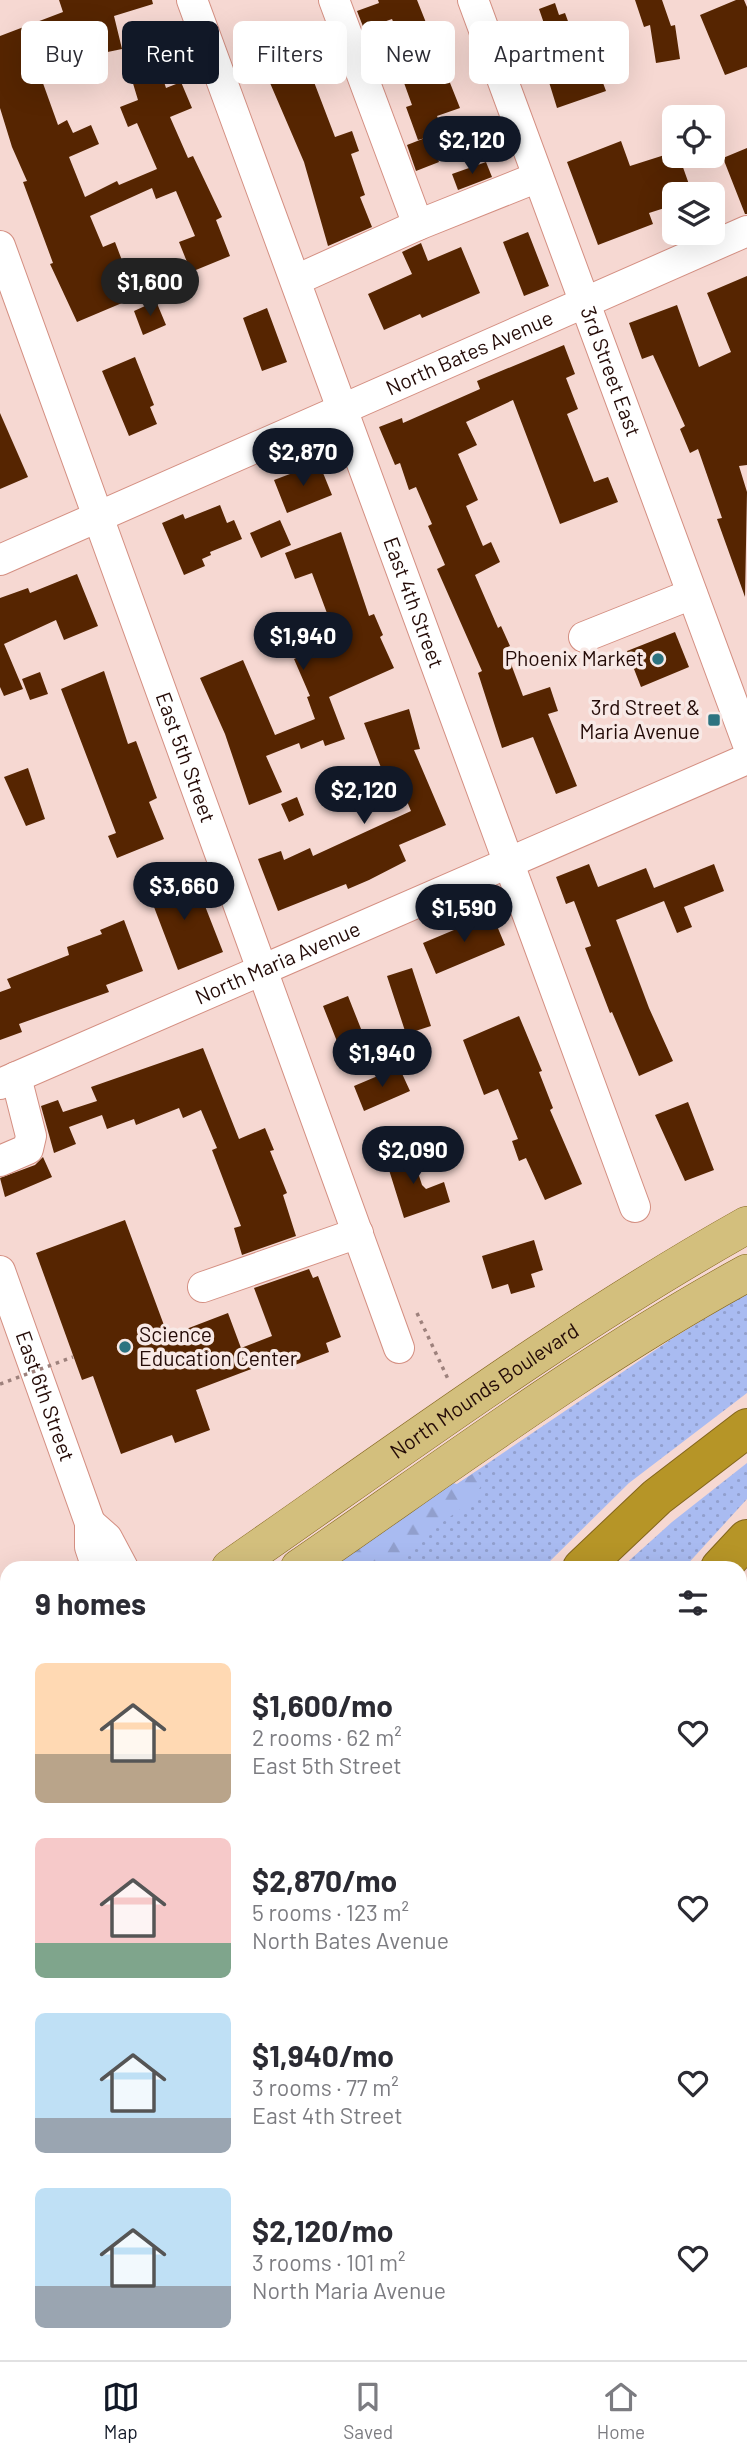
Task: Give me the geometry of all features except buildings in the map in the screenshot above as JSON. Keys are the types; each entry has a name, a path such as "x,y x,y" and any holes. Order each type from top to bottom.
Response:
{"highway":[{"path":"589,1561 657,1497 747,1428"},
{"path":"727,1561 747,1539"}],"main road":[{"name":"North Mounds Boulevard","path":"240,1561 544,1350 658,1275 747,1225"},
{"name":"North Mounds Boulevard","path":"309,1561 700,1298 747,1273"}],"street":[{"name":"East 4th Street","path":"192,0 635,1207"},
{"path":"334,0 418,225"},
{"name":"3rd Street East","path":"473,0 747,742"},
{"path":"296,280 418,225 538,177"},
{"name":"North Bates Avenue","path":"0,560 747,231"},
{"name":"East 5th Street","path":"0,246 399,1348"},
{"path":"584,637 692,594"},
{"name":"North Maria Avenue","path":"8,1080 747,759"},
{"path":"1,1158 28,1149 31,1136 8,1080"},
{"path":"203,1287 358,1233"},
{"name":"East 6th Street","path":"0,1271 90,1523 90,1547 95,1561"},
{"name":"East 6th Street","path":"90,1523 107,1538 118,1561"}],"path":[{"path":"417,1313 449,1379"},
{"path":"0,1384 74,1357"}],"green space":[{"path":"747,1293 747,1393 629,1483 550,1561 335,1561 450,1483 457,1484 673,1338"},
{"path":"747,1463 747,1499 690,1561 629,1561 672,1522"},
{"path":"477,1471 484,1482 469,1503 426,1534 401,1561 335,1561 450,1483 457,1484"}],"place":[{"name":"Phoenix Market","path":"658,659"},
{"name":"3rd Street & Maria Avenue","path":"714,720"},
{"name":"Science Education Center","path":"125,1347"}]}
